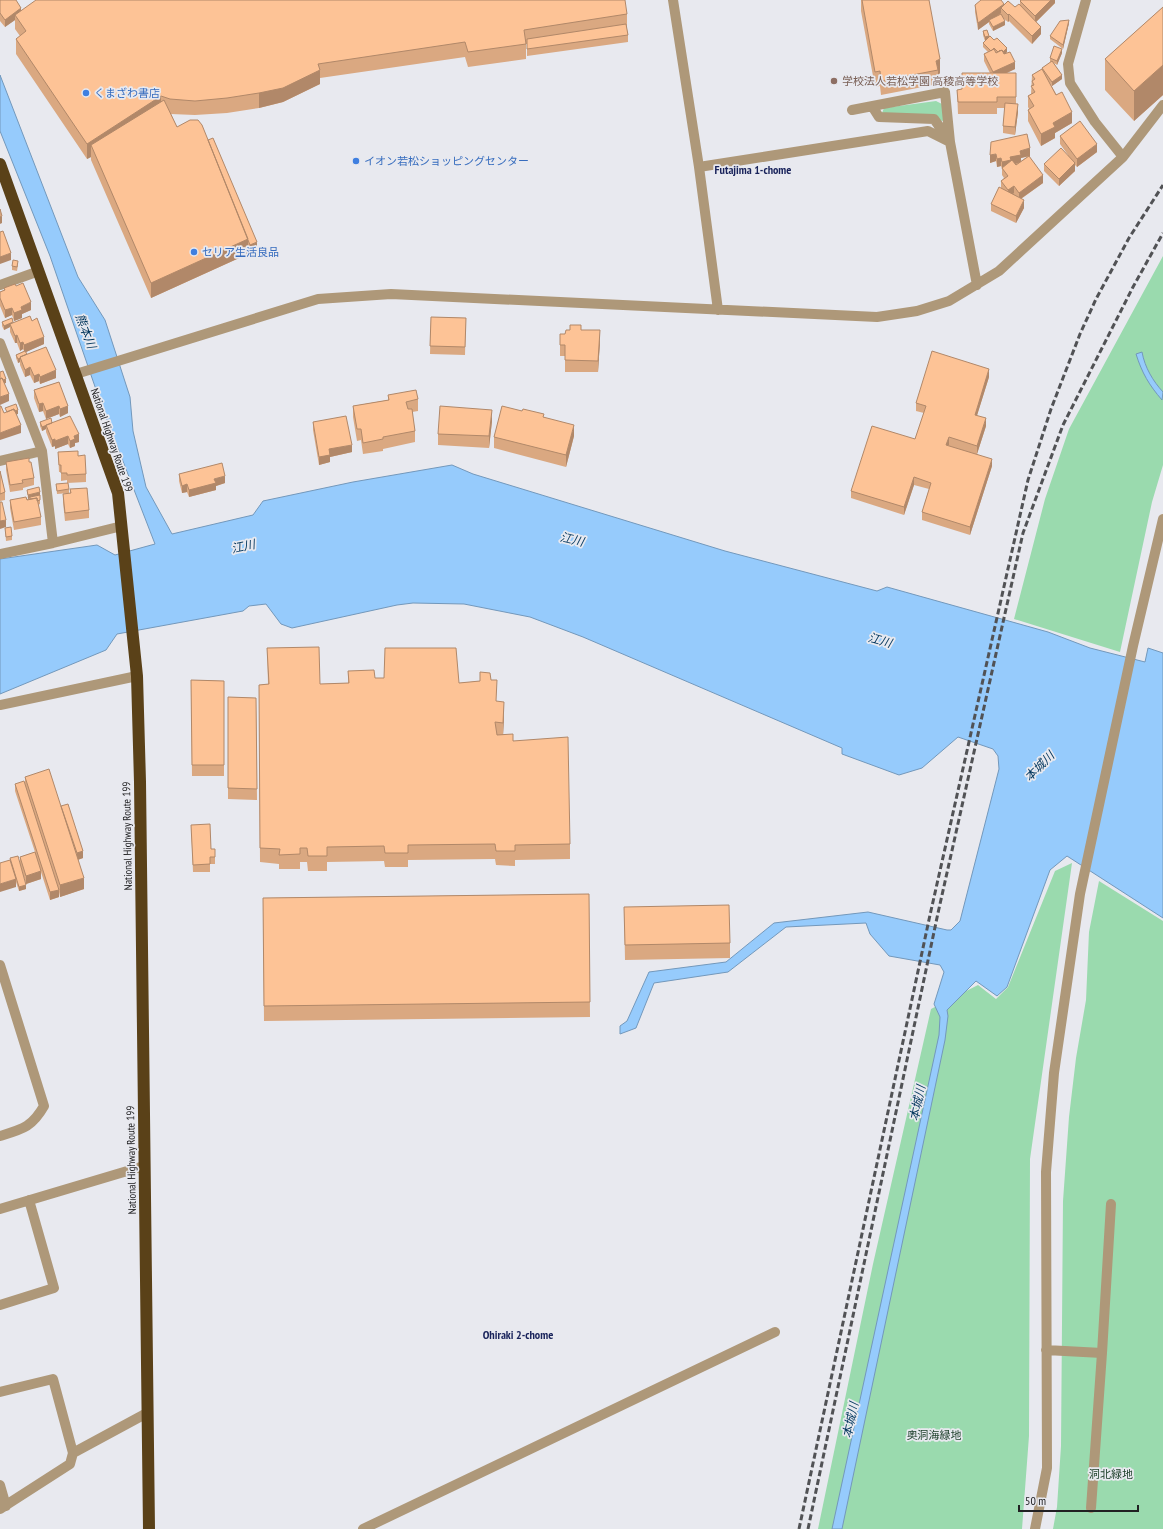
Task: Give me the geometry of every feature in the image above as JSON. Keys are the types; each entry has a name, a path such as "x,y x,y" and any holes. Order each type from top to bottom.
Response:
{"highway":[{"name":"National Highway Route 199","path":"0,164 118,493 136,671 140,782 149,1529"}],"street":[{"path":"673,0 699,167 718,310"},
{"path":"1086,0 1068,64 1070,83 1095,122 1123,157"},
{"path":"852,110 945,92 950,142 977,285"},
{"path":"76,374 318,299 391,294 877,317 917,311 949,301 999,271 1123,157 1163,105"},
{"path":"872,106 879,117 934,119 950,142"},
{"path":"699,167 928,131 950,142"},
{"path":"0,285 39,272"},
{"path":"0,343 42,451 53,543"},
{"path":"0,461 42,451"},
{"path":"1035,1529 1047,1468 1046,1172 1054,1073 1080,894 1163,520"},
{"path":"0,554 122,531"},
{"path":"0,705 136,671"},
{"path":"0,965 3,985 44,1106 36,1119 25,1128 0,1136"},
{"path":"0,1209 144,1166"},
{"path":"0,1305 54,1288 29,1200"},
{"path":"1091,1508 1111,1204"},
{"path":"362,1529 775,1332"},
{"path":"1046,1350 1102,1353"},
{"path":"0,1392 53,1379 73,1453 70,1464 3,1508 0,1484"},
{"path":"73,1453 147,1413"}],"green space":[{"path":"936,101 942,104 945,120 942,121 934,116 882,113 884,108"},
{"path":"1163,256 1163,465 1152,502 1120,652 1014,619 1045,499 1069,429"},
{"name":"奥洞海緑地","path":"1072,863 1030,1159 1029,1436 1022,1529 818,1529 873,1264 931,1009 978,985 996,999 1008,987 1055,871"},
{"name":"洞北緑地","path":"1099,881 1163,921 1163,1529 1053,1529 1057,1507 1061,1446 1063,1201 1069,1117 1076,1058 1086,1000 1089,932"}],"water":[{"path":"0,75 78,277 105,320 130,397 133,431 146,487 172,534 253,515 263,501 353,482 452,465 473,474 725,551 877,591 887,587 1048,632 1090,648 1145,662 1148,648 1163,653 1163,918 1067,856 1050,870 1007,987 997,996 976,981 947,1010 948,1016 945,1040 842,1529 832,1529 939,1035 940,1017 934,1004 944,972 940,965 889,956 870,934 866,923 786,927 728,972 654,983 636,1028 620,1034 620,1026 627,1021 649,972 726,962 774,923 868,912 951,930 960,921 999,769 998,756 993,749 958,737 922,768 899,775 842,754 842,748 583,637 530,617 464,604 413,603 397,605 292,628 281,624 266,604 249,606 243,611 117,634 106,650 0,694 0,559 97,545 115,555 155,544 102,407 50,256 0,131"},
{"path":"1142,352 1150,374 1163,392 1162,400 1143,373 1136,354"}],"building":[{"path":"0,0 16,0 21,8 5,20 0,13"},
{"path":"36,0 625,0 627,14 524,30 526,44 468,52 465,42 318,64 320,70 283,88 259,93 195,101 170,99 161,96 87,144 16,39 26,31 15,15"},
{"path":"862,0 929,0 940,59 936,61 938,70 881,81 880,71 875,72"},
{"path":"981,0 1001,0 1004,4 978,23 975,5"},
{"path":"1051,0 1035,16 1020,1"},
{"path":"1008,1 1015,7 1019,4 1041,27 1032,36 1001,8"},
{"path":"1163,7 1163,65 1134,91 1105,59"},
{"path":"1001,14 1005,21 993,27 989,20"},
{"path":"1069,20 1063,45 1050,36 1060,21"},
{"path":"626,24 628,35 527,49 527,39"},
{"path":"987,30 989,36 985,37 983,31"},
{"path":"990,36 994,40 997,38 1007,48 1003,52 1000,50 998,52 994,48 991,51 983,43"},
{"path":"1054,46 1062,49 1057,61 1050,58"},
{"path":"994,49 996,53 1002,50 1004,54 1010,52 1015,62 993,72 984,54"},
{"path":"1052,61 1062,75 1052,82 1042,68"},
{"path":"1042,69 1056,95 1062,92 1072,112 1053,123 1055,127 1041,134 1028,110 1034,106 1028,96 1035,92 1031,86 1034,85 1032,81 1035,79 1032,75"},
{"path":"962,73 1016,73 1016,97 997,97 997,102 958,102 957,90 962,89"},
{"path":"164,100 177,127 190,120 198,120 202,125 248,239 151,283 91,145"},
{"path":"1005,103 1018,104 1015,127 1003,126"},
{"path":"1080,121 1097,144 1077,159 1060,136"},
{"path":"1027,134 1030,148 1020,151 1021,155 1010,157 1011,160 1002,162 1001,158 997,159 996,154 990,155 991,142"},
{"path":"213,138 257,242 250,245 208,140"},
{"path":"1061,148 1075,163 1059,179 1044,164"},
{"path":"1029,156 1043,175 1019,193 1014,186 1008,190 1001,181 1008,176 1002,168 1012,160 1016,165"},
{"path":"999,187 1024,200 1016,216 991,204"},
{"path":"3,231 11,253 0,257 0,232"},
{"path":"13,260 18,261 17,267 12,266"},
{"path":"23,283 31,302 21,307 22,310 14,313 12,308 5,310 0,298 0,292 5,290 4,288"},
{"path":"30,316 32,321 37,318 44,337 24,345 23,342 20,343 17,335 15,336 10,324"},
{"path":"431,317 466,318 465,347 430,346"},
{"path":"12,318 13,322 4,326 2,322"},
{"path":"570,325 581,325 581,330 600,330 598,361 565,360 565,345 560,345 560,334 565,334 566,330 570,330"},
{"path":"46,347 56,370 40,377 39,374 34,376 30,367 25,370 20,357"},
{"path":"25,351 27,354 18,359 16,355"},
{"path":"932,351 989,369 975,415 986,418 977,446 949,437 946,445 992,459 970,527 922,512 931,483 914,477 904,507 851,491 872,426 915,439 926,406 916,403"},
{"path":"3,371 6,379 3,380 2,378 0,379 0,372"},
{"path":"2,378 9,394 0,397 0,379"},
{"path":"59,382 68,406 60,409 59,406 46,411 43,403 39,404 34,390"},
{"path":"416,390 418,399 406,402 408,409 412,409 415,431 383,437 383,439 363,443 361,429 357,429 353,406 389,400 388,395"},
{"path":"16,404 18,410 14,411 14,409 7,412 5,408"},
{"path":"0,406 4,413 14,409 21,425 0,433"},
{"path":"440,406 492,410 489,436 438,434"},
{"path":"502,406 544,414 543,417 574,425 566,455 494,437"},
{"path":"70,416 79,434 74,436 75,439 70,441 68,436 55,441 55,439 52,440 46,425"},
{"path":"346,416 352,445 329,449 330,455 319,457 313,422"},
{"path":"51,418 52,423 42,427 40,422"},
{"path":"78,451 78,456 85,455 86,474 67,475 67,473 61,473 58,452"},
{"path":"29,458 34,478 22,480 23,483 10,485 6,462"},
{"path":"222,463 225,476 214,479 216,483 189,490 187,484 182,486 179,474"},
{"path":"0,471 5,492 0,494"},
{"path":"68,483 69,489 57,491 56,484"},
{"path":"39,487 40,492 28,495 27,490"},
{"path":"87,488 89,510 65,513 63,494 71,493 70,489"},
{"path":"40,495 40,500 37,501 37,498 30,499 30,497"},
{"path":"26,497 27,500 37,498 41,517 14,522 10,500"},
{"path":"0,502 2,502 6,520 0,521"},
{"path":"11,527 12,536 6,537 5,528"},
{"path":"319,647 320,684 349,683 348,671 374,670 375,678 384,678 385,648 456,648 459,683 480,681 480,672 490,673 491,680 497,680 496,701 504,702 503,723 495,722 497,735 513,734 513,741 568,737 570,844 515,845 515,851 496,851 495,844 408,845 408,853 385,853 384,846 327,847 327,856 308,856 307,848 300,848 300,854 279,855 280,849 260,848 259,685 269,684 267,648"},
{"path":"191,680 224,681 224,765 192,765"},
{"path":"228,697 256,698 257,789 228,788"},
{"path":"49,769 84,878 60,885 25,777"},
{"path":"24,781 59,890 50,892 15,784"},
{"path":"68,804 83,851 77,853 61,806"},
{"path":"210,824 211,849 215,849 215,857 210,857 210,864 193,865 191,825"},
{"path":"35,852 41,871 26,876 20,857"},
{"path":"18,856 26,885 19,887 10,858"},
{"path":"10,860 16,879 0,884 0,863"},
{"path":"589,894 590,1002 264,1006 263,898"},
{"path":"729,905 730,943 625,945 624,907"}],"railway":[{"path":"799,1529 930,915 1028,480 1051,409 1080,334 1096,299 1129,238 1163,185"},
{"path":"808,1529 938,913 1023,533 1063,425 1133,287 1163,233"}],"place":[{"name":"学校法人若松学園 高稜高等学校","path":"834,81"},
{"name":"くまざわ書店","path":"86,93"},
{"name":"イオン若松ショッピングセンター","path":"356,161"},
{"name":"セリア生活良品","path":"194,252"}],"district":[{"name":"Futajima 1-chome","path":"753,169"},
{"name":"Ohiraki 2-chome","path":"518,1334"}],"water label":[{"name":"熊本川","path":"86,331"},
{"name":"江川","path":"572,539"},
{"name":"江川","path":"243,546"},
{"name":"江川","path":"880,640"},
{"name":"本城川","path":"1039,766"},
{"name":"本城川","path":"917,1103"},
{"name":"本城川","path":"850,1420"}]}
